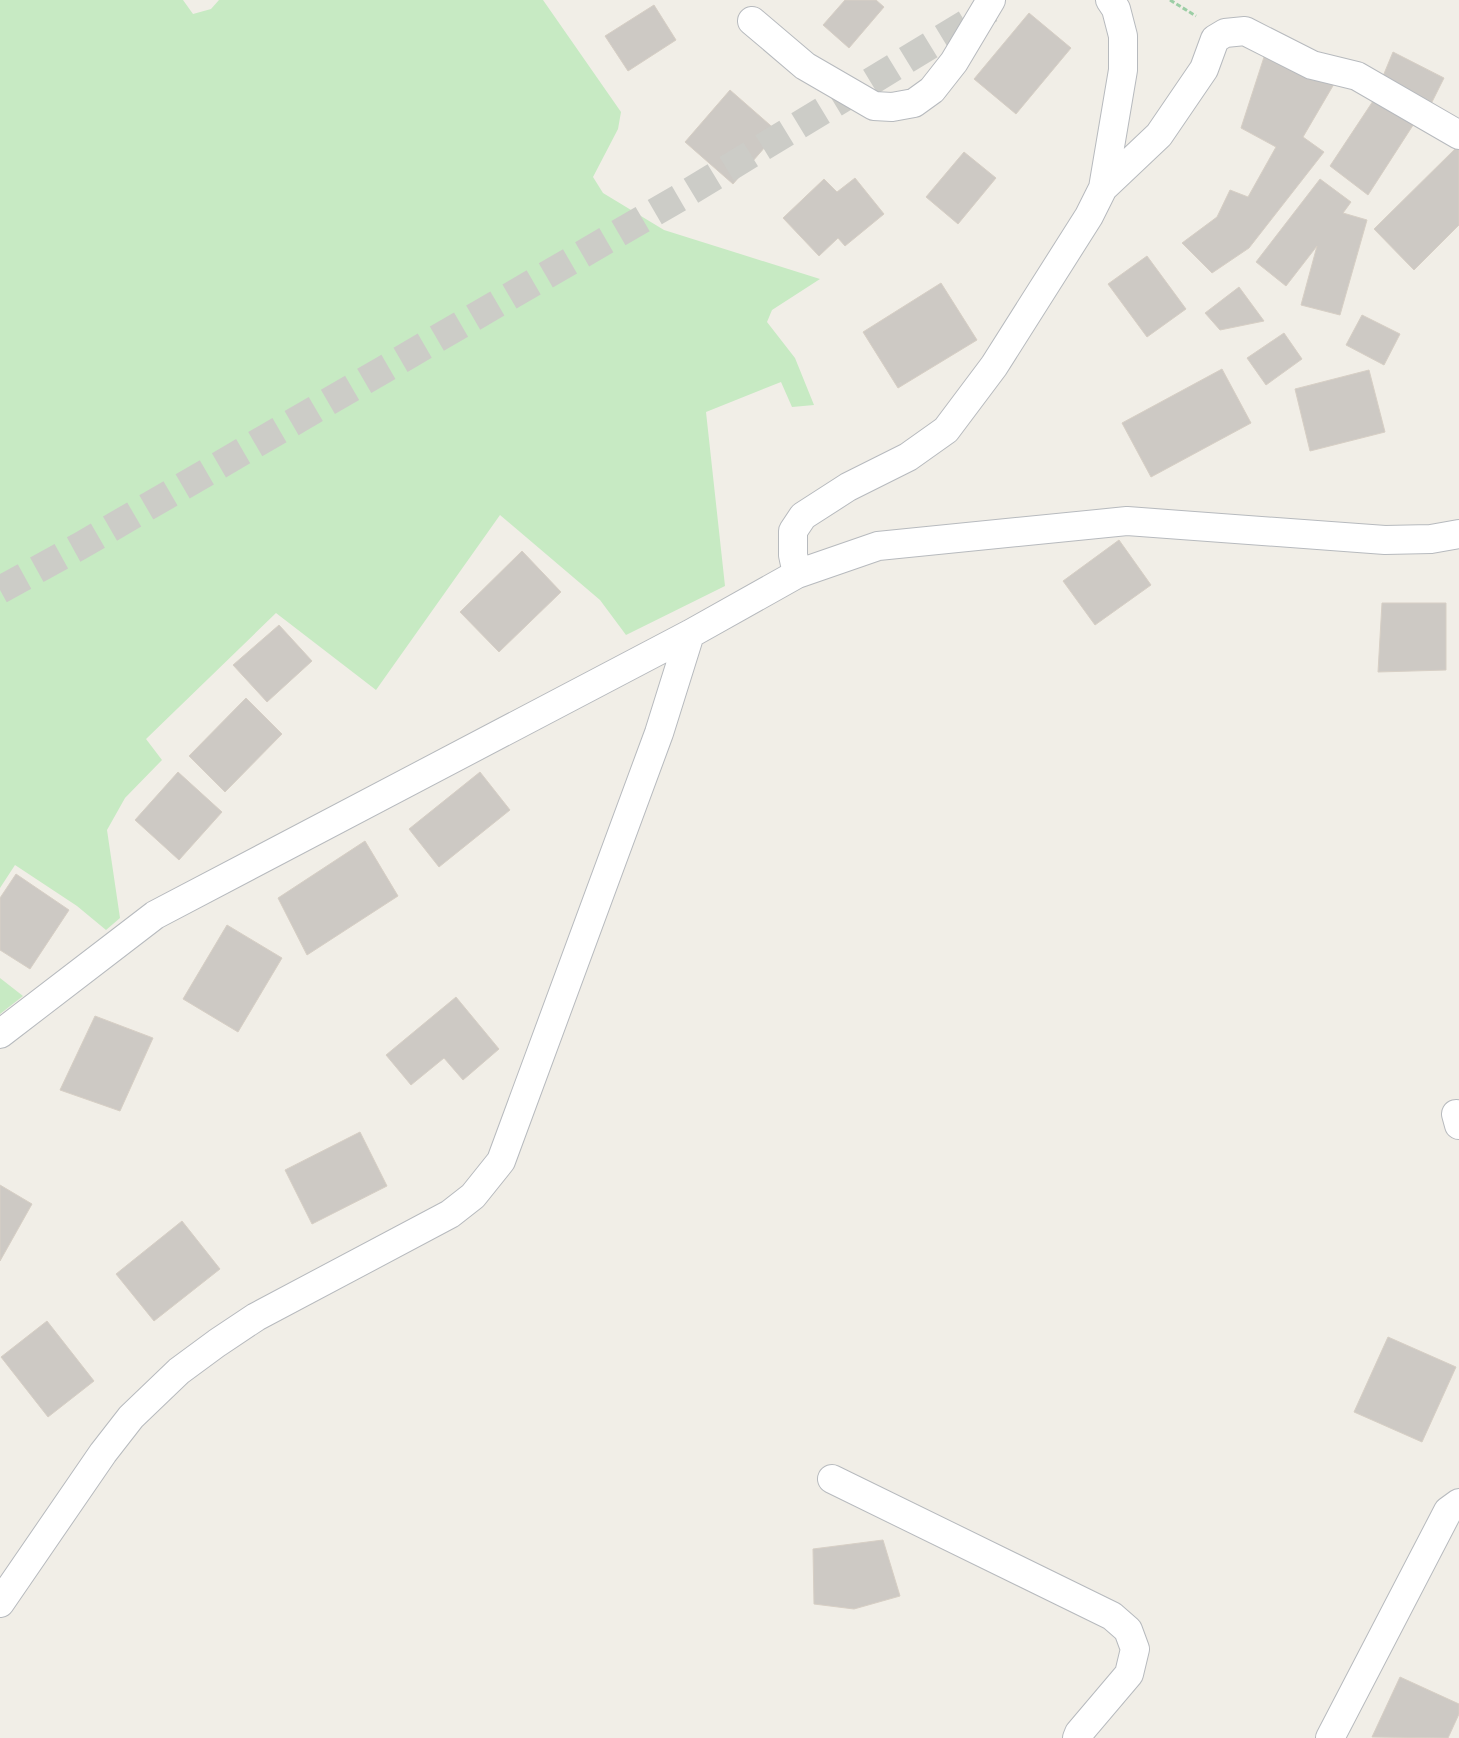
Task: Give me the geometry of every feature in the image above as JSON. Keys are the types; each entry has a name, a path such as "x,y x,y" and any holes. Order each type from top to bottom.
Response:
{"street":[{"path":"752,21 805,66 874,106 892,107 914,103 932,90 954,62 991,0"},
{"path":"797,574 792,555 793,531 803,516 848,487 908,458 946,430 994,366 1089,216 1103,188 1123,70 1123,36 1116,9 1110,0"},
{"path":"1103,188 1159,135 1204,69 1215,39 1225,33 1245,31 1312,65 1357,76 1459,136"},
{"path":"0,1034 155,915 690,634 797,574 878,546 1127,521 1385,540 1432,539 1459,534"},
{"path":"0,1602 103,1453 131,1417 179,1371 217,1343 256,1318 450,1214 473,1196 501,1161 659,733 690,634"},
{"path":"832,1480 1112,1616 1128,1630 1135,1649 1129,1674 1079,1733 1077,1738"},
{"path":"1330,1738 1453,1507"}],"green space":[{"path":"0,0 183,0 193,14 211,9 219,0 543,0 621,112 618,129 593,177 603,193 664,230 820,279 772,310 767,322 795,358 814,405 792,407 781,382 706,412 725,586 626,635 600,600 500,515 376,690 276,613 146,739 162,760 125,798 107,830 120,918 106,930 77,906 15,865 0,888"},
{"path":"0,978 23,996 0,1014"}],"building":[{"path":"845,0 876,0 884,7 849,48 823,25"},
{"path":"654,5 676,40 628,71 605,36"},
{"path":"1029,13 1071,48 1016,114 974,79"},
{"path":"1393,52 1444,78 1430,106 1381,81"},
{"path":"1265,54 1334,84 1303,137 1324,152 1249,248 1212,273 1182,243 1217,217 1230,190 1248,197 1276,147 1241,128"},
{"path":"730,90 778,132 733,184 685,142"},
{"path":"1379,92 1417,119 1368,195 1330,166"},
{"path":"1459,145 1459,225 1414,270 1374,229"},
{"path":"964,152 996,178 958,224 926,197"},
{"path":"855,178 884,214 845,246 838,238 819,256 783,218 824,179 837,192"},
{"path":"1320,179 1351,202 1343,213 1367,220 1340,315 1301,305 1317,246 1286,286 1256,262"},
{"path":"1147,256 1186,309 1147,337 1108,284"},
{"path":"941,283 977,340 898,388 863,332"},
{"path":"1239,287 1264,321 1220,330 1205,313"},
{"path":"1362,315 1400,334 1384,365 1346,345"},
{"path":"1284,333 1302,359 1266,385 1247,358"},
{"path":"1222,369 1251,423 1151,477 1122,423"},
{"path":"1369,370 1385,432 1310,451 1295,389"},
{"path":"1119,540 1151,585 1095,625 1063,581"},
{"path":"522,551 561,592 499,652 460,612"},
{"path":"1382,603 1446,603 1446,670 1378,672"},
{"path":"279,625 312,661 267,702 233,665"},
{"path":"246,698 282,734 225,792 189,756"},
{"path":"178,772 222,812 179,860 135,820"},
{"path":"480,772 510,810 439,867 409,829"},
{"path":"365,841 398,896 307,955 278,898"},
{"path":"16,874 69,910 30,969 0,950 0,898"},
{"path":"227,925 282,958 238,1032 183,999"},
{"path":"456,997 499,1049 463,1080 444,1058 411,1085 386,1055"},
{"path":"95,1016 153,1038 120,1111 60,1090"},
{"path":"360,1132 387,1186 312,1224 285,1170"},
{"path":"0,1185 32,1204 0,1261"},
{"path":"182,1221 220,1269 154,1321 116,1274"},
{"path":"47,1321 94,1381 48,1417 1,1357"},
{"path":"1388,1337 1456,1367 1422,1442 1354,1412"},
{"path":"883,1540 900,1596 854,1609 814,1604 813,1549"},
{"path":"1400,1677 1459,1704 1459,1714 1448,1738 1372,1737"}],"tunnel":[{"path":"0,590 80,546 679,198 990,9"}]}
